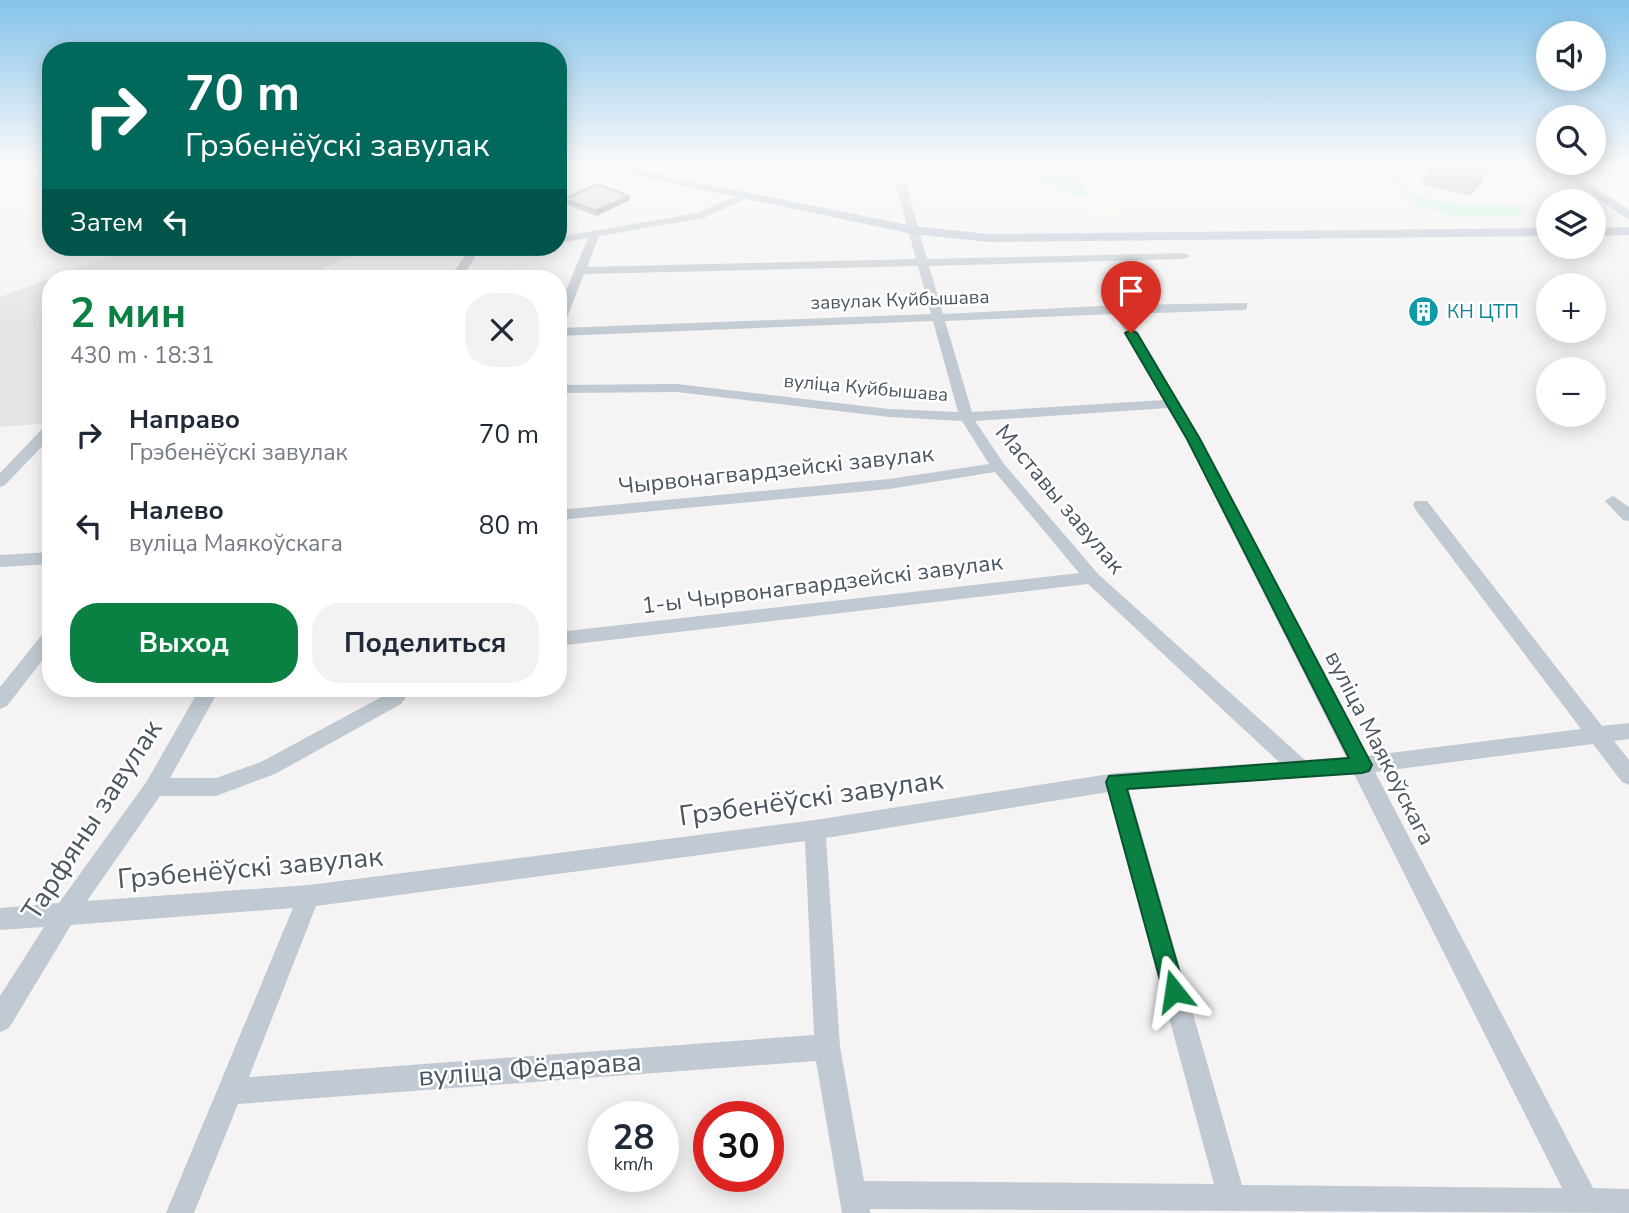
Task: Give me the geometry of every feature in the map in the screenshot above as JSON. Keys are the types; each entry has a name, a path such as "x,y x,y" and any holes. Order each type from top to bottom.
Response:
{"main road":[{"path":"874,223 913,230 989,238 1536,232"},
{"path":"1606,232 1629,231"}],"street":[{"path":"567,239 665,223"},
{"name":"Маставы завулак","path":"911,223 966,417 999,467 1092,578 1301,769"},
{"path":"567,304 594,236"},
{"path":"581,271 1184,256"},
{"name":"завулак Куйбышава","path":"567,332 1243,306"},
{"name":"вуліца Маякоўскага","path":"1118,309 1193,439 1587,1208"},
{"name":"вуліца Куйбышава","path":"567,389 677,387 889,413 966,417 1171,404"},
{"path":"0,482 42,438"},
{"name":"Чырвонагвардзейскі завулак","path":"567,514 889,484 999,467"},
{"path":"1613,501 1629,516"},
{"path":"1422,505 1629,776"},
{"path":"0,561 42,559"},
{"name":"1-ы Чырвонагвардзейскі завулак","path":"567,638 1092,578"},
{"path":"0,701 42,647"},
{"name":"Тарфяны завулак","path":"0,1019 65,914 154,787 205,697"},
{"path":"154,787 216,787 268,768 395,697"},
{"name":"Грэбенёўскі завулак","path":"0,919 309,896 815,830 1116,782 1362,765 1629,732"},
{"path":"1116,782 1234,1206"},
{"path":"815,830 827,1047 856,1204 1587,1208 1629,1203"},
{"path":"180,1213 232,1091 309,896"},
{"name":"вуліца Фёдарава","path":"232,1091 827,1047"}],"shaded area":[{"path":"112,256 352,256 320,270 74,270"},
{"path":"42,281 42,424 0,427 0,297"}],"place":[{"name":"КН ЦТП","path":"1424,312"}],"route":[{"path":"1131,333 1193,439 1362,765 1116,782 1174,991"}]}
